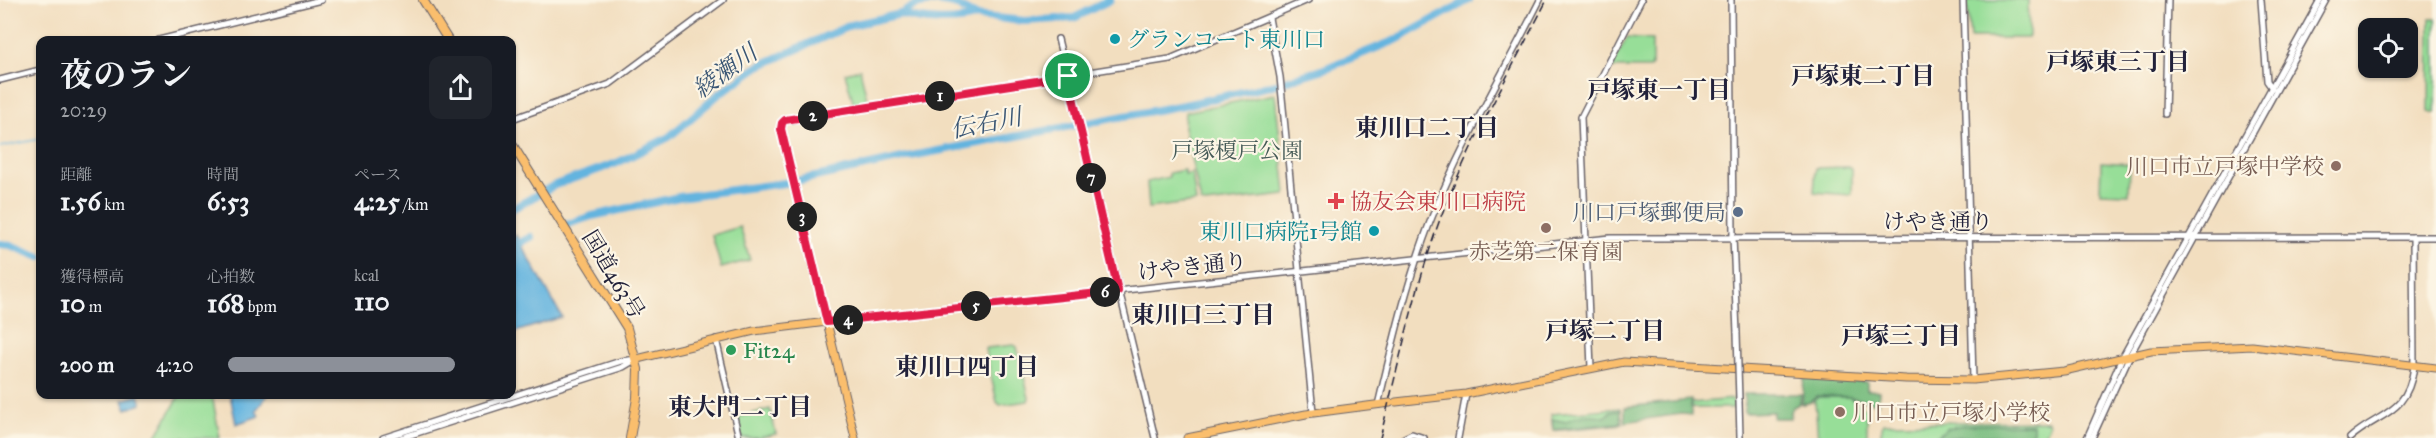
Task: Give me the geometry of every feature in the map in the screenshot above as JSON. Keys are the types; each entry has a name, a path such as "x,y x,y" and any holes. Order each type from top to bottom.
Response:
{"highway":[{"path":"423,0 446,36"},
{"name":"国道463号","path":"516,150 627,328 637,359 638,381 630,438"}],"main road":[{"path":"637,359 754,331 827,322 855,438"},
{"path":"1187,438 1313,412 1466,394 1591,368 1635,363 1906,379 1973,380 2064,370 2151,351 2252,346 2436,368"}],"street":[{"path":"175,36 321,0"},
{"path":"516,118 610,84 723,0"},
{"path":"827,322 781,125 785,120 1170,59 1308,0"},
{"path":"1378,405 1404,301 1432,216 1455,165 1540,0"},
{"path":"1591,368 1581,117 1641,0"},
{"path":"1731,0 1733,237 1740,438"},
{"path":"1963,0 1973,380"},
{"path":"2165,114 2168,0"},
{"path":"2261,0 2267,81 2272,88"},
{"path":"2087,438 2187,238 2320,0"},
{"path":"2092,438 2126,357 2196,238 2326,0"},
{"path":"1269,18 1280,79 1313,412"},
{"path":"1058,39 1155,438"},
{"path":"0,80 36,71"},
{"path":"2350,438 2389,414 2405,396 2412,378 2414,367 2413,237"},
{"name":"けやき通り","path":"827,322 1586,240 1623,238 2436,237"},
{"path":"716,339 739,438"},
{"path":"516,395 621,361 637,359"},
{"path":"401,438 623,367 637,359"},
{"path":"1458,438 1466,394"},
{"path":"383,438 504,399"},
{"path":"1404,438 1412,434 1424,438"}],"green space":[{"path":"1967,0 2028,0 2029,36 2027,38 1970,38"},
{"path":"2430,19 2436,19 2436,113 2429,111"},
{"path":"1627,38 1652,40 1652,66 1650,68 1613,68 1612,65"},
{"path":"860,69 868,103 854,105 845,73"},
{"name":"戸塚榎戸公園","path":"1275,94 1285,195 1205,204 1201,202 1184,127 1185,112"},
{"path":"2101,162 2130,164 2129,194 2100,193"},
{"path":"1850,167 1852,193 1850,195 1814,192 1816,168"},
{"path":"1184,170 1185,175 1192,173 1196,202 1149,208 1147,182 1169,177 1169,173"},
{"path":"740,227 750,260 721,268 712,235"},
{"path":"1014,345 1017,347 1029,398 1028,401 1000,405 997,402 985,350"},
{"path":"1804,378 1867,382 1867,390 1879,391 1878,404 1849,397 1817,396 1812,402 1802,404"},
{"path":"1744,394 1801,394 1800,403 1792,408 1790,418 1773,418 1773,412 1745,413"},
{"path":"1818,397 1849,397 1867,410 1867,438 1818,438 1815,401"},
{"path":"178,399 213,399 220,438 155,438"},
{"path":"1733,399 1734,408 1692,408 1692,403"},
{"path":"1691,400 1691,415 1681,414 1625,422 1625,407"},
{"path":"1621,408 1622,424 1553,431 1551,414"},
{"path":"770,409 776,434 758,438 741,438 738,417"},
{"path":"1621,410 1621,423 1553,430 1552,419 1566,422 1585,415 1605,417 1611,412"},
{"path":"2048,421 2049,424 2043,438 1880,438 1883,423"},
{"path":"2033,424 2033,432 2027,438 2001,436 1935,438 1947,428 1964,425"}],"water":[{"path":"516,235 562,317 516,332"},
{"path":"140,399 142,404 126,409 123,400"},
{"path":"231,399 265,399 256,410 259,416 236,424"}],"waterway":[{"name":"綾瀬川","path":"516,207 555,185 617,163 669,137 719,94 759,66 851,25 901,14 915,5 936,1 954,4 976,16 1025,21 1074,18 1110,0"},
{"name":"伝右川","path":"568,224 592,216 679,197 792,182 916,155 1189,104 1269,86 1324,69 1396,40 1469,0"},
{"path":"901,14 938,21 976,16"},
{"path":"0,147 36,140"},
{"name":"伝右川","path":"516,245 531,237"},
{"name":"綾瀬川","path":"0,244 10,245 36,255"}],"railway":[{"path":"1380,438 1416,297 1442,214 1478,132 1547,0"}],"place":[{"name":"グランコート東川口","path":"1115,39"},
{"name":"川口市立戸塚中学校","path":"2336,166"},
{"name":"協友会東川口病院","path":"1336,201"},
{"name":"川口戸塚郵便局","path":"1738,212"},
{"name":"赤芝第二保育園","path":"1546,228"},
{"name":"東川口病院1号館","path":"1374,231"},
{"name":"Fit24","path":"731,350"},
{"name":"川口市立戸塚小学校","path":"1840,412"}],"district":[{"name":"戸塚東三丁目","path":"2118,62"},
{"name":"戸塚東二丁目","path":"1863,76"},
{"name":"戸塚東一丁目","path":"1659,90"},
{"name":"東川口二丁目","path":"1427,128"},
{"name":"東川口三丁目","path":"1203,315"},
{"name":"戸塚二丁目","path":"1605,331"},
{"name":"戸塚三丁目","path":"1901,336"},
{"name":"東川口四丁目","path":"967,367"},
{"name":"東大門二丁目","path":"740,407"}],"route":[{"path":"1068,76 1118,291 827,322 781,129 782,123 785,120 1068,76"}]}
